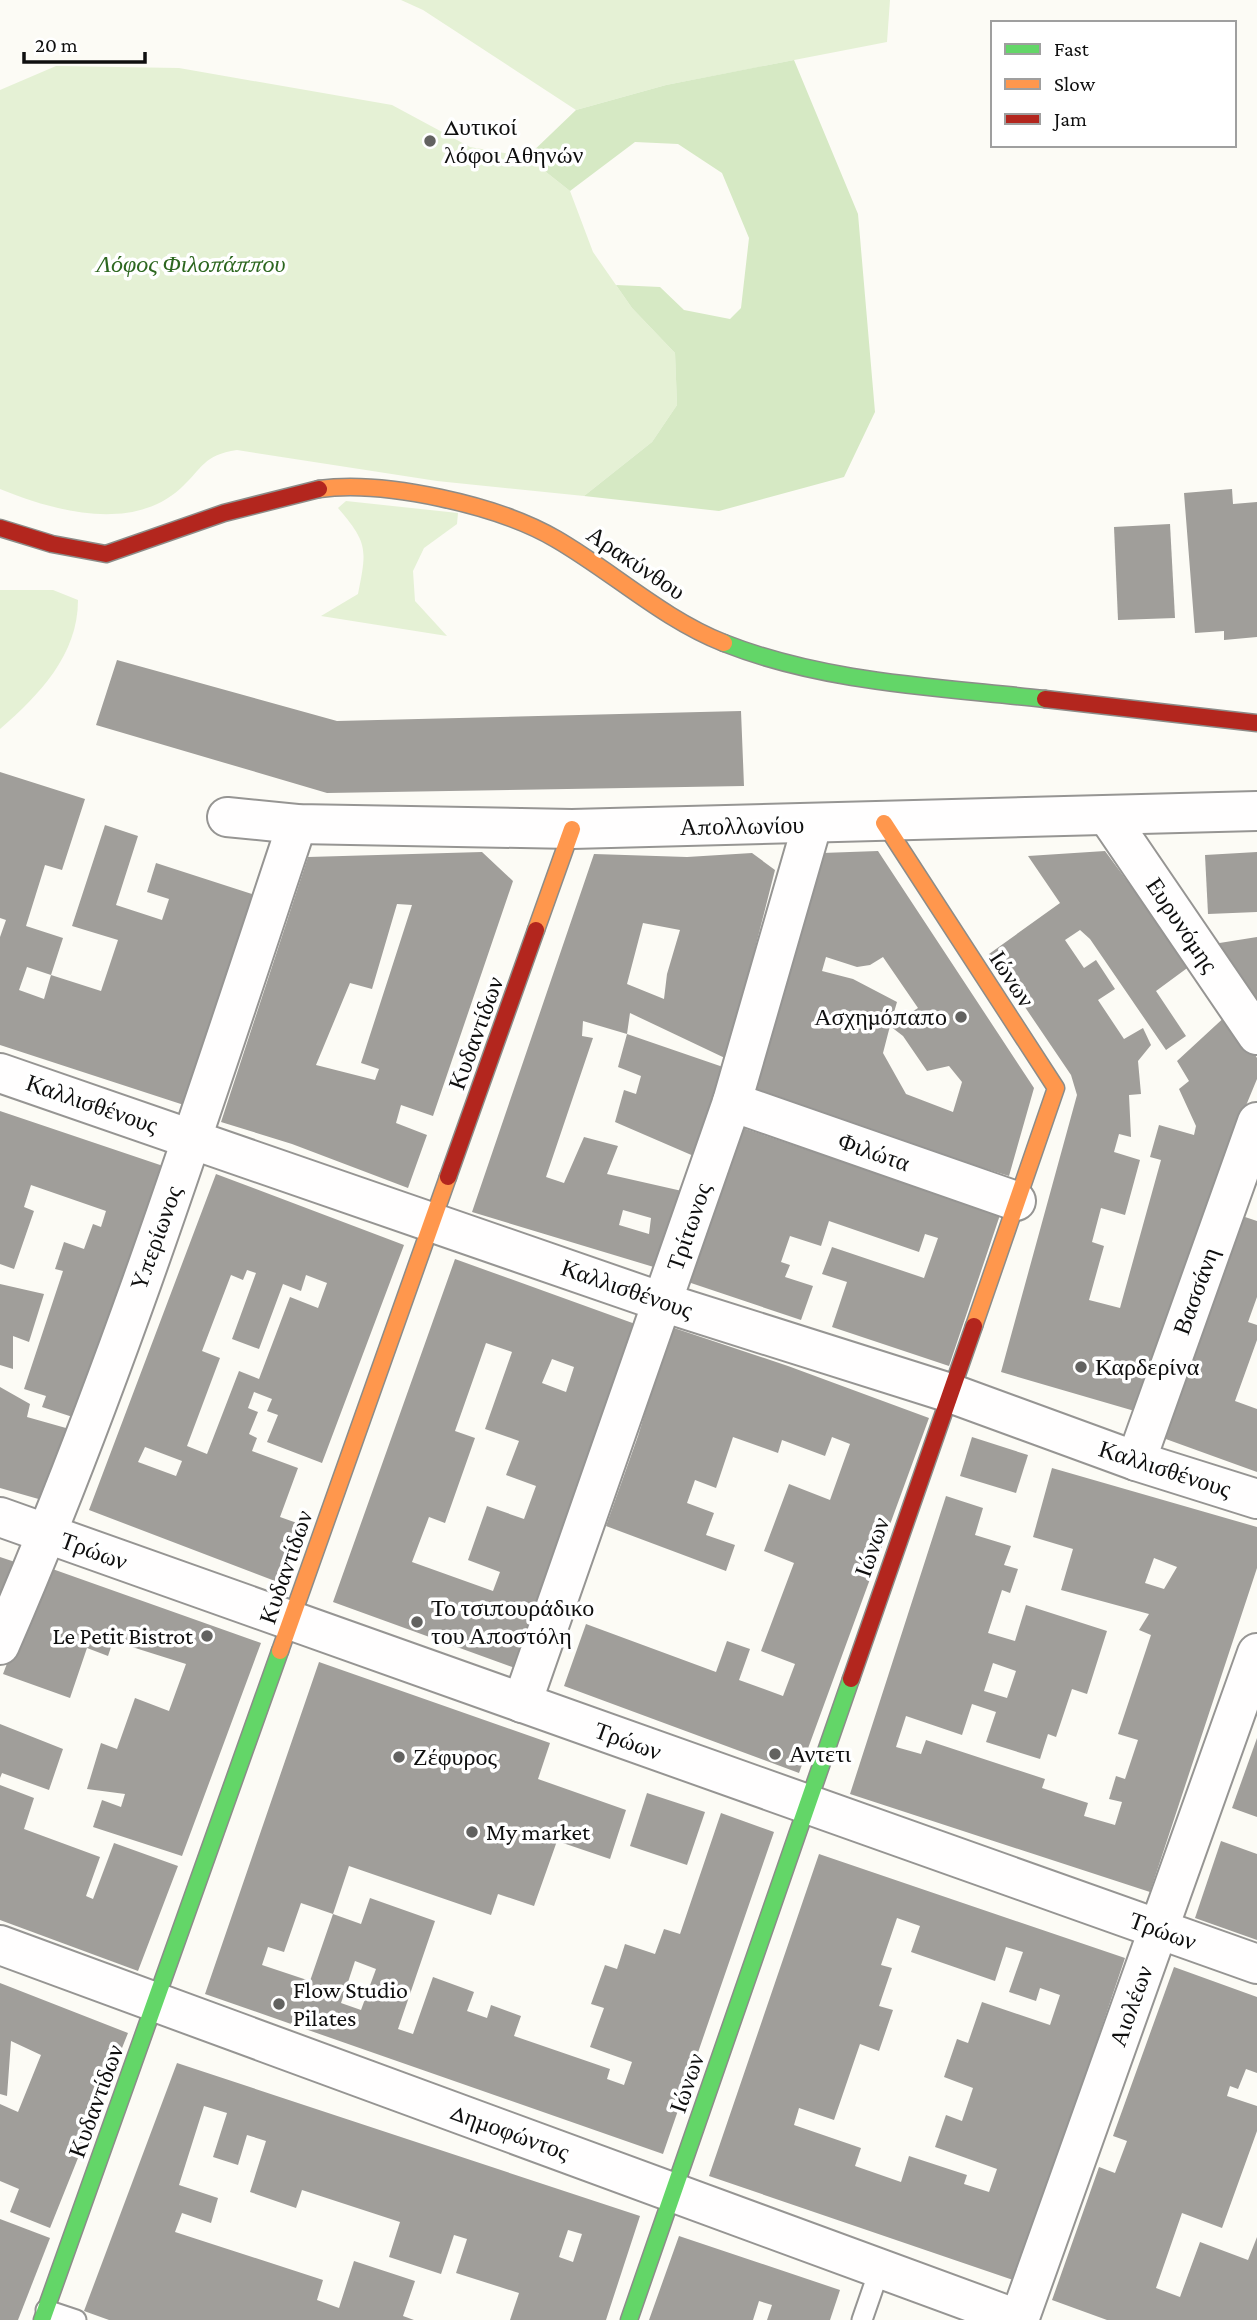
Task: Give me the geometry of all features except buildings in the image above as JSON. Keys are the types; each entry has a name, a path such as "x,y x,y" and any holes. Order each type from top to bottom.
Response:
{"street":[{"name":"Αρακύνθου","path":"0,528 52,544 106,554 224,513 311,490 346,485 459,501 501,513 555,538 650,602 709,637 757,656 849,677 1257,723"},
{"name":"Απολλωνίου","path":"227,817 297,824 572,829 884,823 1257,809"},
{"name":"Ευρυνόμης","path":"1107,815 1257,1035"},
{"name":"Ιώνων","path":"629,2320 1056,1088 884,823"},
{"name":"Υπερίωνος","path":"0,1646 48,1534 193,1138 297,824"},
{"name":"Τρίτωνος","path":"522,1703 732,1102 811,825"},
{"name":"Κυδαντίδων","path":"44,2315 572,829"},
{"name":"Καλλισθένους","path":"0,1073 662,1302 950,1394 1136,1461 1257,1499"},
{"name":"Φιλώτα","path":"732,1102 1016,1201"},
{"name":"Βασσάνη","path":"1136,1461 1257,1122"},
{"name":"Τρώων","path":"0,1517 1257,1964"},
{"name":"Αιολέων","path":"1019,2320 1257,1653"},
{"name":"Δημοφώντος","path":"0,1945 1019,2320"}],"lane":[{"path":"862,2320 880,2268"},
{"path":"44,2315 76,2320"}],"green space":[{"path":"401,0 890,0 887,42 666,85 576,110 423,10"},
{"path":"794,60 858,214 875,412 844,477 719,511 584,496 652,442 677,405 675,353 632,308 616,285 660,287 684,310 730,319 741,308 749,238 722,173 678,144 635,142 570,191 527,157 576,110 666,85"},
{"name":"Λόφος Φιλοπάππου","path":"56,66 179,68 392,105 470,147 527,157 570,191 593,252 632,308 675,353 677,405 652,442 584,496 437,481 237,450 217,455 204,463 181,488 161,502 140,510 116,514 68,510 0,489 0,90"},
{"path":"346,501 458,513 457,524 424,548 413,571 415,601 447,636 321,616 358,594 363,547 355,530 338,508"},
{"path":"0,590 53,590 78,600 76,620 64,656 42,688 0,729"}],"traffic: fast":[{"path":"724,643 802,667 882,682 1045,699"},
{"path":"42,2320 280,1651"},
{"path":"629,2320 851,1679"}],"traffic: slow":[{"path":"319,489 375,488 407,492 473,506 504,516 556,539 659,608 724,643"},
{"path":"884,823 1056,1088 974,1326"},
{"path":"536,930 572,829"},
{"path":"280,1651 448,1177"}],"traffic: jam":[{"path":"0,528 52,544 106,554 224,513 319,489"},
{"path":"1045,699 1257,723"},
{"path":"448,1177 536,930"},
{"path":"851,1679 974,1326"}],"place":[{"name":"Δυτικοί λόφοι Αθηνών","path":"430,141"},
{"name":"Ασχημόπαπο","path":"961,1017"},
{"name":"Καρδερίνα","path":"1081,1367"},
{"name":"Το τσιπουράδικο του Αποστόλη","path":"417,1622"},
{"name":"Le Petit Bistrot","path":"207,1636"},
{"name":"Αντετι","path":"775,1754"},
{"name":"Ζέφυρος","path":"399,1757"},
{"name":"My market","path":"472,1832"},
{"name":"Flow Studio Pilates","path":"279,2004"}]}
